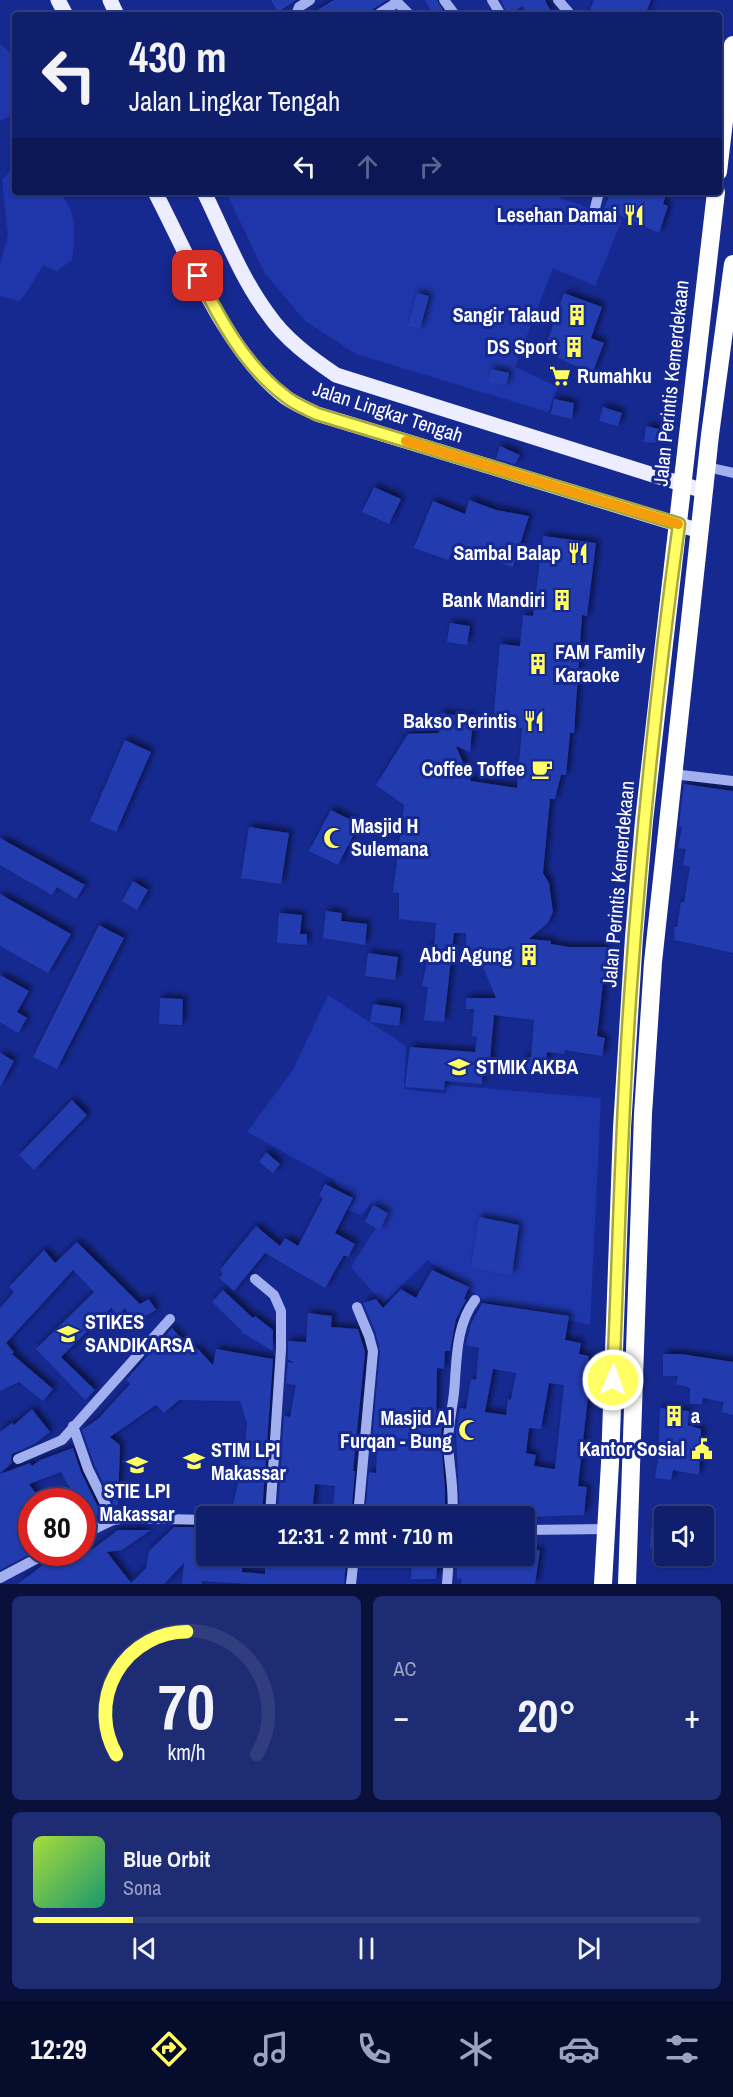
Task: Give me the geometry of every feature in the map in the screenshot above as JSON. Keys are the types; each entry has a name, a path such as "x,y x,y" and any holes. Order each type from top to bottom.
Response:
{"highway":[{"path":"722,111 733,45"},
{"name":"Jalan Perintis Kemerdekaan","path":"603,1584 630,988 644,821 716,195"},
{"path":"627,1584 643,1114 653,962 704,490 730,314 733,264"}],"main road":[{"name":"Jalan Lingkar Tengah","path":"157,195 220,318 260,374 286,398 317,414 700,531"},
{"name":"Jalan Lingkar Tengah","path":"205,195 268,316 309,357 336,375 704,490"}],"street":[{"path":"297,12 299,7 310,0"},
{"path":"381,12 396,2"},
{"path":"595,208 598,195"},
{"path":"707,467 733,474"},
{"path":"673,774 733,781"},
{"path":"255,1279 277,1300 281,1311 281,1349 271,1506"},
{"path":"452,1506 449,1427 460,1334 468,1309 475,1300"},
{"path":"357,1307 373,1352 359,1506"},
{"path":"18,1459 62,1440 170,1319"},
{"path":"74,1426 88,1469 113,1520"},
{"path":"96,1528 113,1520 127,1518 196,1520"},
{"path":"535,1530 606,1529"},
{"path":"0,1578 23,1566"},
{"path":"351,1584 353,1566"},
{"path":"447,1584 448,1566"}],"shaded area":[{"path":"0,44 12,54 12,119 8,117 0,121"},
{"path":"12,169 12,195 61,195 69,207 74,224 72,260 57,271 43,265 19,301 0,296 0,266 8,235 2,180"},
{"path":"227,195 551,195 622,220 595,286 553,268 515,367 558,387 548,412 356,354 305,321 264,272"},
{"path":"328,995 406,1046 404,1089 446,1094 447,1085 601,1098 590,1325 485,1301 428,1260 383,1304 351,1267 384,1215 372,1203 361,1215 347,1210 356,1197 337,1186 334,1180 247,1132 293,1070"}],"building":[{"path":"271,0 296,0 278,12"},
{"path":"334,0 387,0 372,12 314,12"},
{"path":"425,0 437,0 444,12 431,12"},
{"path":"501,0 545,0 551,12 526,12 523,6 507,12"},
{"path":"594,0 651,0 646,12 589,12"},
{"path":"610,195 666,195 663,204 668,206 659,233 604,208"},
{"path":"417,293 429,296 420,329 408,326"},
{"path":"564,293 602,307 591,338 604,343 592,374 544,351"},
{"path":"491,369 509,373 506,385 488,383"},
{"path":"554,399 574,403 572,419 551,414"},
{"path":"603,407 622,413 618,426 599,421"},
{"path":"646,426 659,429 659,443 644,442"},
{"path":"500,446 520,455 515,464 496,459"},
{"path":"374,487 401,499 389,524 362,512"},
{"path":"469,500 496,510 529,516 513,567 454,548 448,560 414,548 433,501 465,514"},
{"path":"543,536 596,543 587,616 582,615 574,733 570,733 566,775 561,775 555,799 550,799 543,873 549,883 553,912 548,923 529,939 551,941 551,944 569,947 607,947 597,1036 605,1038 602,1056 565,1050 564,1054 547,1052 546,1075 523,1074 524,1057 531,1057 534,1020 494,1015 490,1059 493,1059 492,1076 482,1075 482,1084 445,1081 444,1090 405,1087 410,1047 475,1052 477,1037 472,1036 474,1009 466,1009 466,998 496,998 483,967 466,965 466,933 454,933 444,1022 424,1020 428,987 422,986 428,946 434,947 436,923 399,919 399,893 393,892 404,805 376,785 408,734 439,733 441,713 473,718 470,752 456,746 471,781 517,788 522,728 493,726 500,644 520,646 523,615 533,616"},
{"path":"450,623 470,626 467,645 447,642"},
{"path":"125,740 151,752 116,832 90,821"},
{"path":"684,784 733,791 733,953 675,940 674,927 677,927 681,902 684,902 690,867 683,865 686,849 678,848 682,827 679,826"},
{"name":"Masjid H Sulemana","path":"331,810 359,824 338,865 309,851"},
{"path":"249,827 289,833 281,884 241,878"},
{"path":"0,838 85,885 76,899 57,887 52,895 0,865"},
{"path":"133,881 148,890 137,910 122,901"},
{"path":"0,894 71,934 48,973 0,946"},
{"path":"326,911 342,913 341,921 367,924 365,945 323,938"},
{"path":"279,913 302,915 300,934 307,934 307,945 277,943"},
{"path":"99,925 124,938 57,1069 33,1057"},
{"path":"368,953 398,957 395,980 365,976"},
{"path":"0,975 29,991 17,1012 27,1018 18,1033 0,1022"},
{"path":"160,998 183,999 182,1025 159,1024"},
{"path":"373,1004 401,1008 399,1026 370,1022"},
{"path":"0,1053 14,1061 0,1087"},
{"path":"72,1100 87,1115 34,1170 19,1155"},
{"path":"266,1152 280,1164 273,1173 259,1162"},
{"path":"325,1184 353,1198 335,1233 355,1244 348,1257 344,1255 325,1288 265,1253 234,1291 219,1278 223,1274 220,1270 256,1226 280,1246 285,1238 298,1246 323,1198 319,1196"},
{"path":"373,1205 388,1213 380,1230 365,1222"},
{"path":"479,1217 519,1225 512,1275 471,1268"},
{"path":"77,1242 140,1304 149,1299 156,1310 134,1323 125,1308 118,1315 111,1308 61,1357 95,1390 85,1400 36,1349 94,1292 73,1270 6,1343 14,1352 12,1354 53,1389 43,1401 19,1382 0,1391 0,1308 14,1292 9,1287 44,1250 55,1263"},
{"path":"432,1270 469,1287 464,1299 466,1300 456,1319 450,1351 445,1351 444,1369 437,1368 436,1418 442,1420 441,1443 445,1506 366,1506 369,1472 376,1473 377,1453 371,1452 380,1351 376,1333 363,1303 376,1299 383,1308 401,1289 416,1298"},
{"path":"223,1290 253,1318 255,1316 273,1330 273,1351 241,1332 212,1302"},
{"path":"482,1303 569,1316 565,1340 581,1343 579,1354 589,1356 586,1379 590,1379 578,1486 587,1487 584,1515 535,1517 535,1506 460,1506 456,1432 460,1408 466,1409 471,1379 476,1380 479,1348 466,1345 471,1324","holes":["493,1369 516,1373 506,1415 485,1412","549,1383 564,1385 555,1469 534,1466 536,1455 526,1453 529,1428 541,1429"]},
{"path":"308,1313 332,1316 331,1327 358,1329 365,1352 353,1471 355,1471 352,1506 333,1506 335,1486 315,1484 313,1506 278,1506 284,1416 290,1417 296,1385 286,1383 288,1362 294,1363 288,1359 288,1341 306,1342"},
{"path":"172,1328 193,1351 197,1348 213,1365 216,1349 273,1359 263,1506 233,1506 240,1474 238,1474 240,1458 244,1458 247,1423 240,1401 179,1400 164,1413 156,1405 110,1437 120,1445 118,1504 115,1506 95,1466 82,1430 99,1418 130,1384 126,1380"},
{"path":"663,1354 681,1354 733,1362 733,1415 722,1412 724,1402 703,1398 702,1404 690,1404 690,1388 676,1384 678,1376 663,1376"},
{"path":"660,1408 689,1411 688,1425 701,1429 699,1475 673,1470 671,1480 655,1478"},
{"path":"32,1409 50,1432 36,1443 12,1454 12,1463 0,1473 0,1432 12,1423 14,1425"},
{"path":"73,1448 89,1488 70,1488 61,1472 29,1484 32,1488 18,1488 18,1560 0,1570 0,1474 30,1463 32,1466 40,1460"},
{"path":"96,1503 101,1513 96,1516"},
{"path":"174,1527 196,1527 196,1566 242,1566 242,1572 265,1574 265,1566 346,1566 344,1584 249,1584 202,1581 202,1584 182,1584 184,1563 164,1584 18,1584 42,1566 96,1566 96,1547 118,1530 151,1530 122,1550 107,1552 131,1583 146,1568 149,1551"},
{"path":"651,1528 654,1528 654,1548 650,1547"},
{"path":"535,1550 540,1550 535,1584 461,1584 462,1579 457,1578 457,1566 535,1566"},
{"path":"412,1566 437,1566 436,1579 411,1579"}],"slow traffic":[{"path":"406,441 678,524"}],"place":[{"name":"Lesehan Damai","path":"634,215"},
{"name":"Sangir Talaud","path":"577,315"},
{"name":"DS Sport","path":"574,347"},
{"name":"Rumahku","path":"560,376"},
{"name":"Sambal Balap","path":"578,553"},
{"name":"Bank Mandiri","path":"562,600"},
{"name":"FAM Family Karaoke","path":"538,664"},
{"name":"Bakso Perintis","path":"534,721"},
{"name":"Coffee Toffee","path":"542,769"},
{"name":"Masjid H Sulemana","path":"334,838"},
{"name":"Abdi Agung","path":"529,955"},
{"name":"STMIK AKBA","path":"459,1067"},
{"name":"STIKES SANDIKARSA","path":"68,1334"},
{"name":"a","path":"674,1416"},
{"name":"Masjid Al Furqan - Bung","path":"469,1430"},
{"name":"Kantor Sosial","path":"702,1449"},
{"name":"STIM LPI Makassar","path":"194,1461"},
{"name":"STIE LPI Makassar","path":"137,1465"}],"route":[{"path":"198,276 220,318 239,348 260,374 286,398 317,414 679,524 644,821 630,988 622,1128 613,1380"}]}
